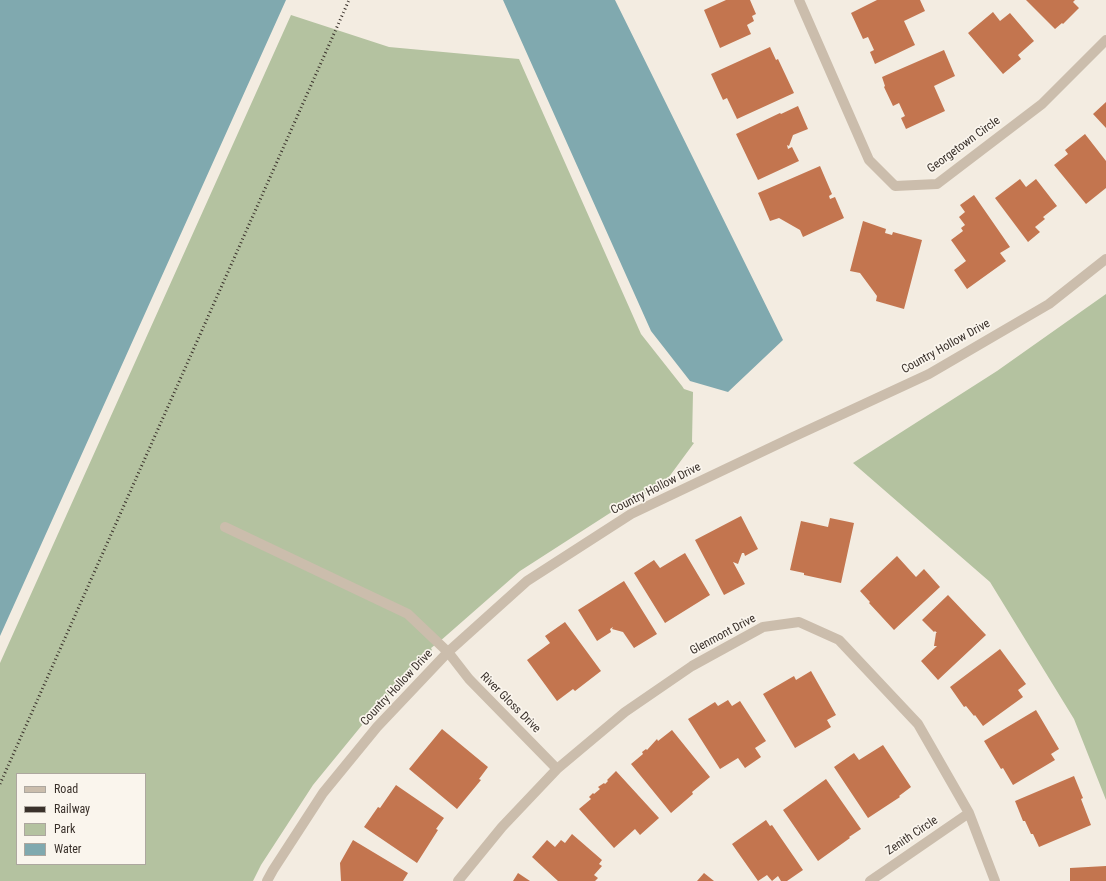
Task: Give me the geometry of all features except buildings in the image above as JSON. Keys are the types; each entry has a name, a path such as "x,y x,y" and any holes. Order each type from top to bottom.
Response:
{"street":[{"name":"Georgetown Circle","path":"799,0 869,160 895,186 937,184 1042,104 1106,40"},
{"name":"Country Hollow Drive","path":"267,881 323,793 377,727 448,652 528,581 631,514 929,374 1049,304 1106,259"},
{"name":"River Gloss Drive","path":"225,527 408,614 448,652 468,680 557,769"},
{"name":"Glenmont Drive","path":"458,881 502,826 557,769 625,712 692,666 763,627 800,622 839,640 918,724 969,813 995,881"},
{"name":"Zenith Circle","path":"870,881 969,813"}],"green space":[{"path":"291,15 389,47 519,59 641,334 684,389 693,392 692,442 694,443 663,485 624,504 520,571 431,648 432,650 367,719 313,785 261,865 253,881 0,881 0,663"},
{"path":"1106,294 1106,800 1074,719 990,582 853,463 997,371"}],"water":[{"path":"0,0 286,0 0,636"},
{"path":"503,0 615,0 783,340 728,392 690,381 651,331"}],"railway":[{"path":"0,784 349,0"}]}
